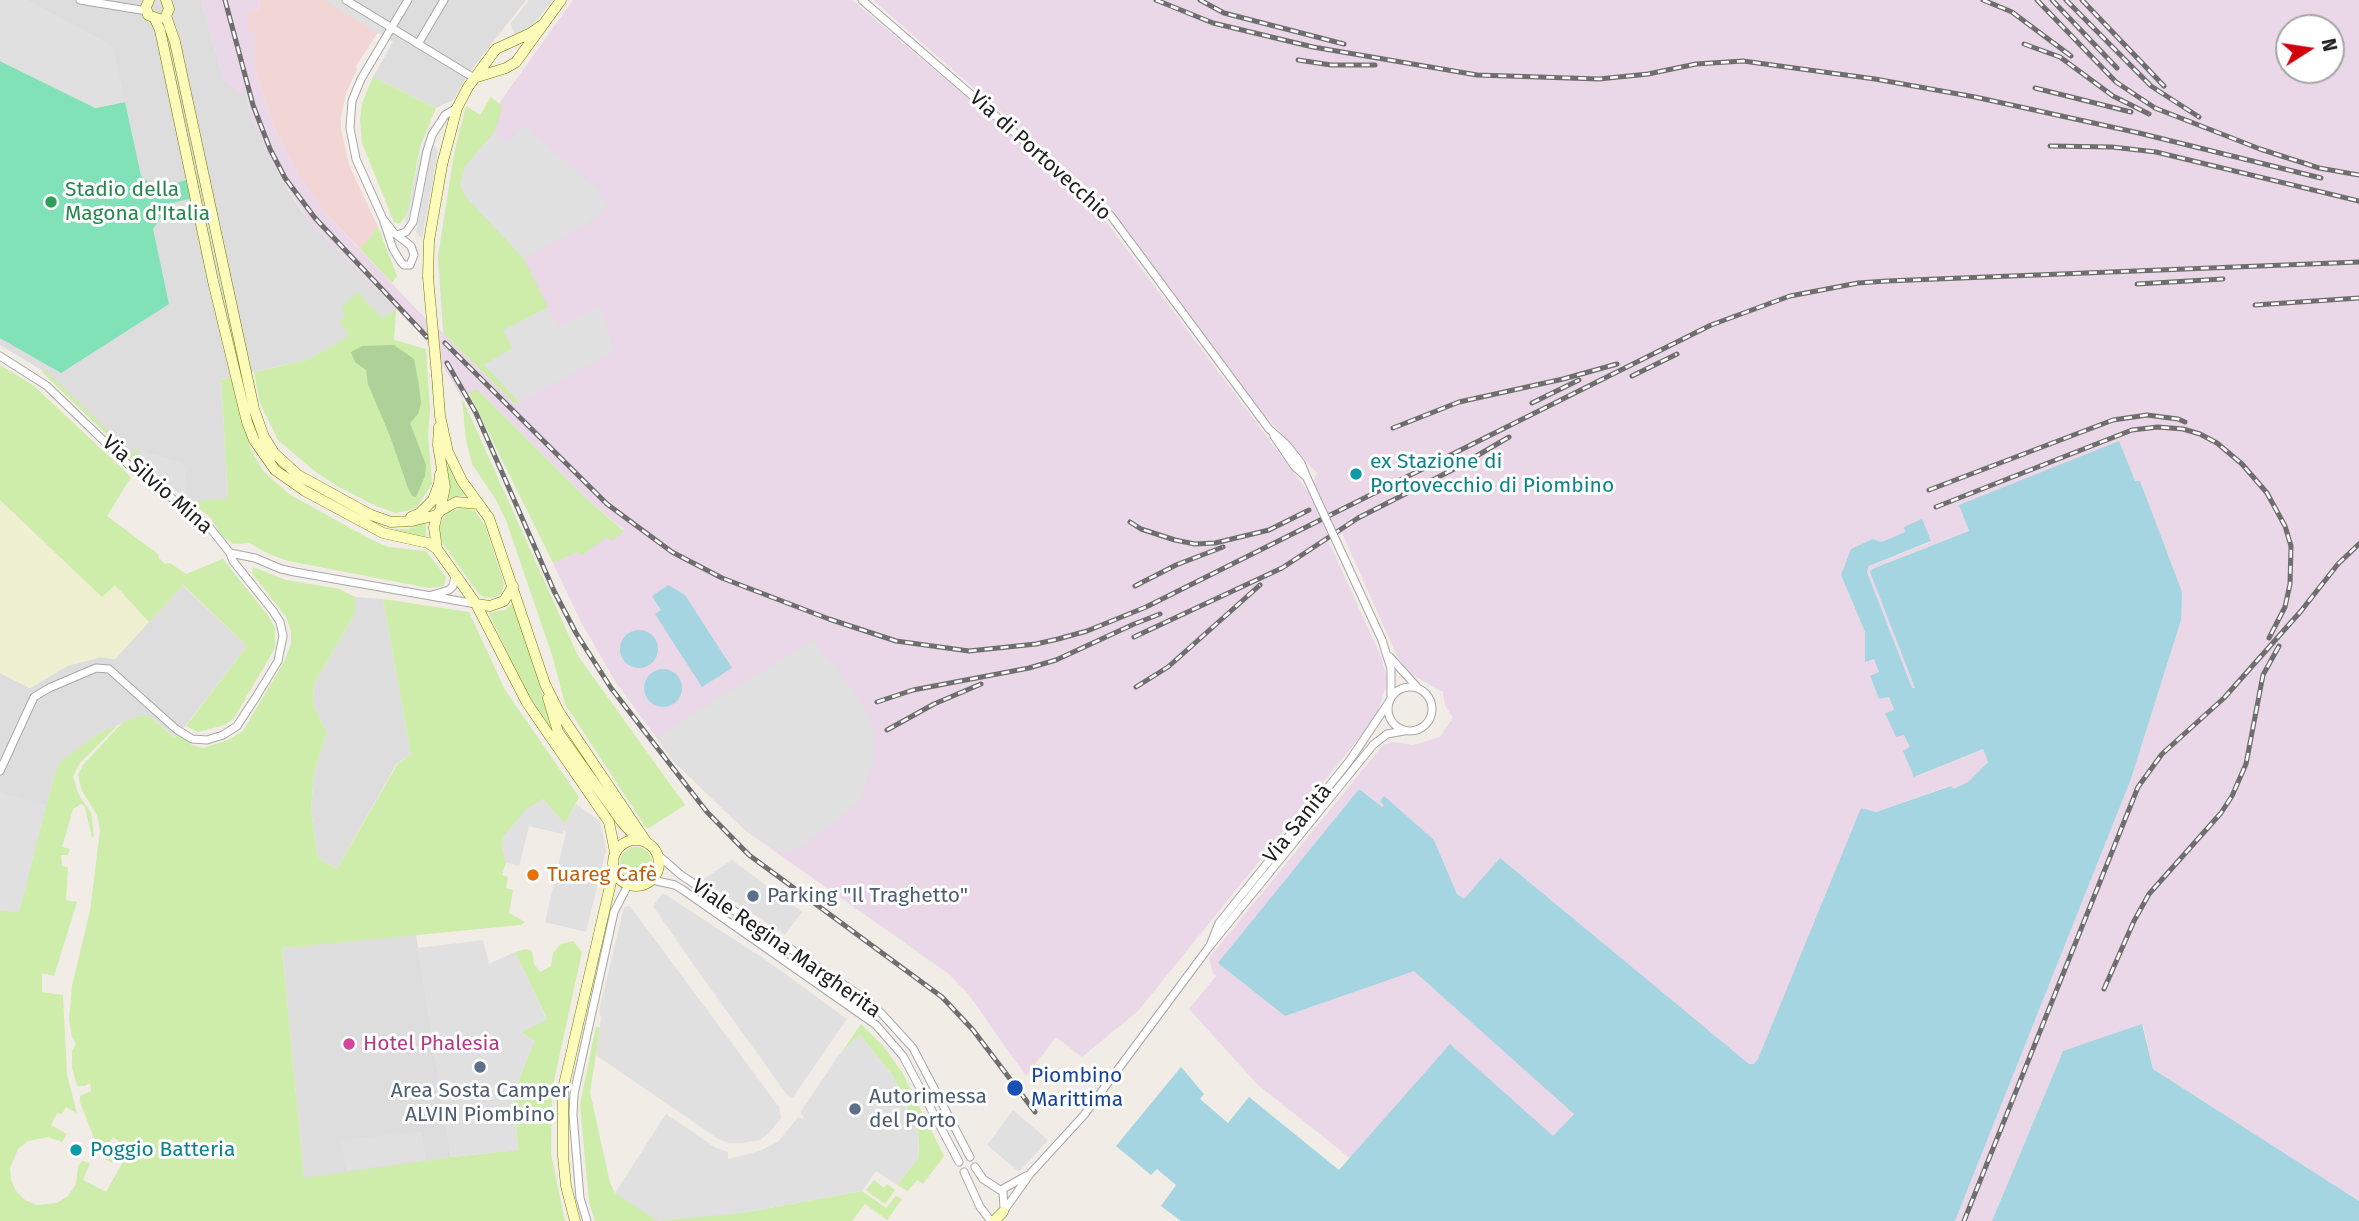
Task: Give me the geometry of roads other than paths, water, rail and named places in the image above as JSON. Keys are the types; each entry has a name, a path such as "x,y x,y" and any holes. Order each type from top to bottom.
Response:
{"main road":[{"path":"149,0 146,11 155,19 160,30 218,299 247,422 254,440 275,470 305,491 392,536 428,543 437,549 476,604 527,703 609,822 615,852 614,869 564,1090 561,1127 563,1156 566,1186 576,1221"},
{"path":"166,0 169,9 166,16 175,42 254,409 264,437 274,453 299,474 386,521 397,522 438,513 456,502 480,504"},
{"path":"474,78 506,68 520,57 561,0"},
{"path":"155,19 166,16"},
{"path":"437,549 434,534 445,487 438,439 440,416 428,277 429,241 442,165 457,108 474,78 496,48 531,33 542,25"},
{"path":"510,42 517,48 520,57"},
{"path":"440,416 452,462 462,481 480,504 495,533 545,684 559,712 642,841 658,855 657,873 652,880 640,886 621,881 614,869"},
{"path":"397,522 419,513 433,500 439,484 440,461"},
{"path":"476,604 490,606 504,601 513,586"},
{"path":"615,852 625,843 642,841"},
{"path":"993,1221 1003,1212"}],"street":[{"path":"80,0 146,11"},
{"path":"346,0 474,78"},
{"path":"383,219 413,250 410,265 404,265 397,256 356,159 350,113 361,79 408,0"},
{"path":"418,44 444,0"},
{"name":"Via di Portovecchio","path":"862,0 1106,211 1272,432 1295,467 1307,478 1388,655 1392,682 1390,700"},
{"path":"397,235 406,232 413,222 426,151 432,135 444,115 457,108"},
{"path":"218,299 230,296"},
{"name":"Via Silvio Mina","path":"0,356 47,386 135,471 207,524 273,611 284,636 278,661 237,726 214,738 192,739 176,729 109,669 96,668 34,697 0,771"},
{"path":"230,553 255,558 295,572 476,604"},
{"path":"431,595 449,590 453,586 455,575"},
{"name":"Via di Portovecchio","path":"1388,655 1417,688"},
{"path":"1404,731 1390,720 1390,700 1406,687 1417,688"},
{"name":"Via Sanità","path":"1030,1174 1084,1115 1209,947 1373,745 1387,734 1421,729 1432,716 1430,699 1417,688"},
{"name":"Via Sanità","path":"1209,947 1219,923 1362,743 1390,700"},
{"name":"Viale Regina Margherita","path":"658,855 681,876 868,1001 882,1014 913,1048 970,1157"},
{"name":"Viale Regina Margherita","path":"652,880 675,885 683,890 876,1025 903,1056 959,1162"},
{"path":"587,1221 580,1198 573,1115 574,1094 614,912 628,885"},
{"path":"975,1167 990,1185 1001,1189 1030,1174"},
{"path":"964,1172 980,1207 993,1221"},
{"path":"1003,1212 1030,1174"},
{"path":"977,1197 980,1190 990,1185"},
{"path":"1001,1189 1005,1201 1003,1212"}],"water":[{"path":"2119,441 2135,481 2140,481 2182,592 2181,620 2131,779 1955,1221 1181,1221 1161,1206 1176,1185 1157,1169 1151,1175 1116,1146 1181,1067 1204,1094 1200,1099 1228,1123 1249,1097 1339,1170 1450,1044 1553,1136 1574,1114 1414,971 1285,1016 1218,963 1359,789 1382,807 1384,805 1380,801 1384,796 1434,840 1457,894 1464,899 1500,858 1749,1064 1754,1064 1861,808 1876,812 1951,786 1953,789 1968,782 1988,762 1983,749 1914,777 1903,751 1910,747 1904,735 1896,737 1885,713 1894,710 1889,697 1879,699 1870,676 1879,672 1874,659 1865,662 1865,632 1841,575 1851,549 1873,539 1882,542 1905,532 1904,527 1922,519 1931,541 1869,566 1867,572 1912,688 1915,688 1870,572 1872,569 1969,531 1959,505"},
{"path":"668,585 685,595 732,668 702,687 655,614 661,610 652,596"},
{"path":"639,630 652,636 658,649 652,662 639,668 626,662 620,649 626,636"},
{"path":"663,669 677,674 682,688 677,702 663,707 649,702 644,688 649,674"},
{"path":"2142,1024 2153,1069 2359,1201 2359,1221 1992,1221 2063,1051"}],"railway":[{"path":"225,0 253,105 285,178 315,218 427,337"},
{"path":"1156,0 1213,23 1313,47 1477,75 1599,79 1648,74 1696,64 1743,61 1875,79 1975,97 2139,133 2321,178"},
{"path":"1200,0 1224,13 1344,44"},
{"path":"1983,0 2012,12 2071,56"},
{"path":"2037,0 2116,82 2155,108 2260,149 2319,168 2359,175"},
{"path":"2052,0 2117,68"},
{"path":"2066,0 2151,86 2199,117"},
{"path":"2082,0 2164,86"},
{"path":"2024,44 2060,57 2113,96 2149,114"},
{"path":"1298,60 1331,65 1375,65"},
{"path":"2035,88 2131,112"},
{"path":"2050,146 2112,147 2156,152 2359,201"},
{"path":"445,343 607,504 672,552 722,578 829,619 896,641 969,651 1058,639 1087,631 1146,607 1711,325 1790,296 1858,283 1887,281 2359,262"},
{"path":"2137,284 2223,279"},
{"path":"2255,305 2359,298"},
{"path":"1632,376 1677,354"},
{"path":"447,363 476,413 554,591 576,633 611,688 707,812 749,855 942,997 973,1030 1035,1112"},
{"path":"1393,428 1459,402 1617,364"},
{"path":"1532,403 1579,380"},
{"path":"1929,490 2113,420 2147,415 2185,422"},
{"path":"1936,507 2132,430 2158,427 2183,429 2200,434 2217,443 2242,464 2267,493 2285,526 2291,546 2290,584 2285,607 2269,638"},
{"path":"1134,637 1282,568 1358,518 1456,468 1509,437"},
{"path":"1130,522 1141,529 1175,540 1195,544 1215,543 1269,530 1309,510"},
{"path":"1964,1221 2138,787 2162,754 2224,698 2301,611 2338,564 2359,544"},
{"path":"1135,586 1176,565 1223,547"},
{"path":"1136,687 1168,667 1260,585"},
{"path":"877,702 913,690 1029,668 1056,660 1160,614"},
{"path":"2104,989 2149,894 2221,813 2232,796 2246,764 2263,675 2279,646"},
{"path":"887,730 934,704 981,684"}],"place":[{"name":"Stadio della Magona d'Italia","path":"51,202"},
{"name":"ex Stazione di Portovecchio di Piombino","path":"1356,474"},
{"name":"Tuareg Cafè","path":"533,875"},
{"name":"Parking \"Il Traghetto\"","path":"753,896"},
{"name":"Hotel Phalesia","path":"349,1044"},
{"name":"Area Sosta Camper ALVIN Piombino","path":"480,1067"},
{"name":"Piombino Marittima","path":"1015,1088"},
{"name":"Autorimessa del Porto","path":"855,1109"},
{"name":"Poggio Batteria","path":"76,1150"}]}
